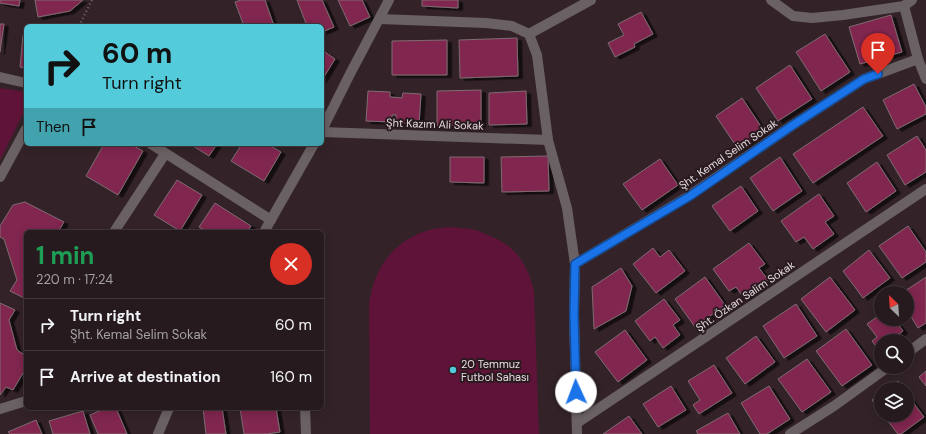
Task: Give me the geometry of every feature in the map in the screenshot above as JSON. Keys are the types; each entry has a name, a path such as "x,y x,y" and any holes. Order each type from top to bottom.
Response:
{"street":[{"path":"324,127 389,0"},
{"path":"528,34 591,0"},
{"path":"771,0 793,16 812,18 843,15 908,3 918,59 926,79"},
{"path":"380,18 486,23 512,26 528,34 537,55 548,140 567,208 575,264 574,315 577,434"},
{"name":"Şht. Kemal Selim Sokak","path":"575,264 690,196 793,125 864,79 918,59"},
{"path":"0,77 24,83"},
{"name":"Şht Kazım Ali Sokak","path":"324,131 548,140"},
{"path":"0,177 24,133"},
{"path":"154,146 271,220"},
{"path":"265,230 313,146"},
{"path":"115,230 166,154"},
{"name":"Şht. Özkan Salim Sokak","path":"576,423 926,190"},
{"path":"914,348 926,339"},
{"path":"790,434 834,406 878,374"},
{"path":"0,409 24,402"},
{"path":"158,434 167,410"},
{"path":"305,410 306,434"}],"path":[{"path":"80,24 92,0"}],"shaded area":[{"path":"0,88 24,92 24,112 0,160"},
{"name":"20 Temmuz Futbol Sahası","path":"450,227 477,230 499,240 514,251 525,265 534,292 539,434 370,434 369,304 375,279 387,258 405,241 429,230"}],"building":[{"path":"0,0 20,0 19,6 0,3"},
{"path":"35,0 83,0 70,11 38,17"},
{"path":"241,0 265,0 273,23 243,24 235,2"},
{"path":"297,0 322,0 334,27 324,31 324,24 306,24"},
{"path":"338,0 362,0 370,17 350,26"},
{"path":"422,0 458,0 458,8 422,6"},
{"path":"641,12 653,34 634,44 635,47 615,57 608,43 624,35 618,24"},
{"path":"891,15 902,52 860,64 849,27"},
{"path":"0,24 4,24 0,52"},
{"path":"825,34 850,72 821,91 796,52"},
{"path":"23,35 24,35 24,68 20,67"},
{"path":"517,38 518,76 460,78 459,40"},
{"path":"447,40 447,75 392,75 392,41"},
{"path":"324,51 335,59 324,77"},
{"path":"790,65 812,99 778,121 756,88"},
{"path":"914,84 926,107 926,114 897,129 883,100"},
{"path":"481,90 481,125 437,126 437,91"},
{"path":"368,91 390,92 390,97 402,98 403,93 421,94 419,124 396,123 396,115 392,115 392,122 366,121"},
{"path":"526,91 527,124 489,125 489,93"},
{"path":"742,98 764,131 738,149 716,116"},
{"path":"863,107 883,136 813,183 793,154"},
{"path":"917,136 926,150 926,172 905,185 887,155"},
{"path":"103,146 134,146 143,151 118,195 86,176"},
{"path":"193,146 216,146 209,156"},
{"path":"241,146 270,146 281,152 264,181 231,161"},
{"path":"548,156 549,191 502,192 501,157"},
{"path":"450,157 484,157 484,183 450,182"},
{"path":"780,157 802,191 773,211 750,178"},
{"path":"660,159 678,185 642,210 623,184"},
{"path":"877,162 896,191 866,212 847,183"},
{"path":"177,180 202,195 181,230 154,215"},
{"path":"741,186 758,211 730,231 712,206"},
{"path":"819,194 834,216 825,222 834,234 813,249 804,237 796,242 781,221"},
{"path":"25,202 64,222 59,230 24,230 24,298 10,291 17,280 4,239 0,237 0,226 13,205"},
{"path":"215,203 251,226 248,230 204,230 199,227"},
{"path":"908,226 926,252 926,262 902,278 879,246"},
{"path":"749,243 765,264 759,268 768,280 744,298 736,287 729,291 713,269"},
{"path":"653,248 660,257 669,250 685,271 656,293 633,264"},
{"path":"869,250 890,278 879,286 874,286 874,290 863,298 843,271"},
{"path":"621,268 632,286 626,311 594,329 592,287"},
{"path":"705,277 725,305 695,327 675,299"},
{"path":"830,277 855,310 826,332 801,299"},
{"path":"926,277 926,323 918,328 914,321 914,286 912,286"},
{"path":"664,299 680,320 673,325 680,335 663,348 655,337 650,341 635,321"},
{"path":"0,303 15,310 9,320 17,350 24,355 24,371 13,390 6,387 0,395"},
{"path":"796,304 817,336 784,358 763,326"},
{"path":"874,319 874,326 899,326 903,331 899,334 875,334 867,324"},
{"path":"846,329 872,365 842,386 816,351"},
{"path":"625,330 647,360 618,382 595,352"},
{"path":"756,336 775,362 745,384 726,358"},
{"path":"807,359 831,392 802,412 778,379"},
{"path":"714,365 732,393 699,414 693,405 700,400 688,381"},
{"path":"926,371 926,386 919,377"},
{"path":"671,386 686,410 658,427 643,404"},
{"path":"769,386 790,419 767,434 760,434 741,403"},
{"path":"914,403 924,417 901,434 898,434 889,422 914,422"},
{"path":"101,410 117,410 127,434 98,434 90,415"},
{"path":"203,410 222,410 226,434 206,434"},
{"path":"240,410 276,410 280,432 267,434 244,434"},
{"path":"83,411 90,434 53,434 49,421"},
{"path":"728,413 740,434 698,434 696,431"},
{"path":"629,416 642,434 603,434"},
{"path":"36,420 42,434 10,434 8,432"}],"place":[{"name":"20 Temmuz Futbol Sahası","path":"453,370"}],"route":[{"path":"576,392 574,315 575,264 690,196 793,125 864,79 878,74"}]}
